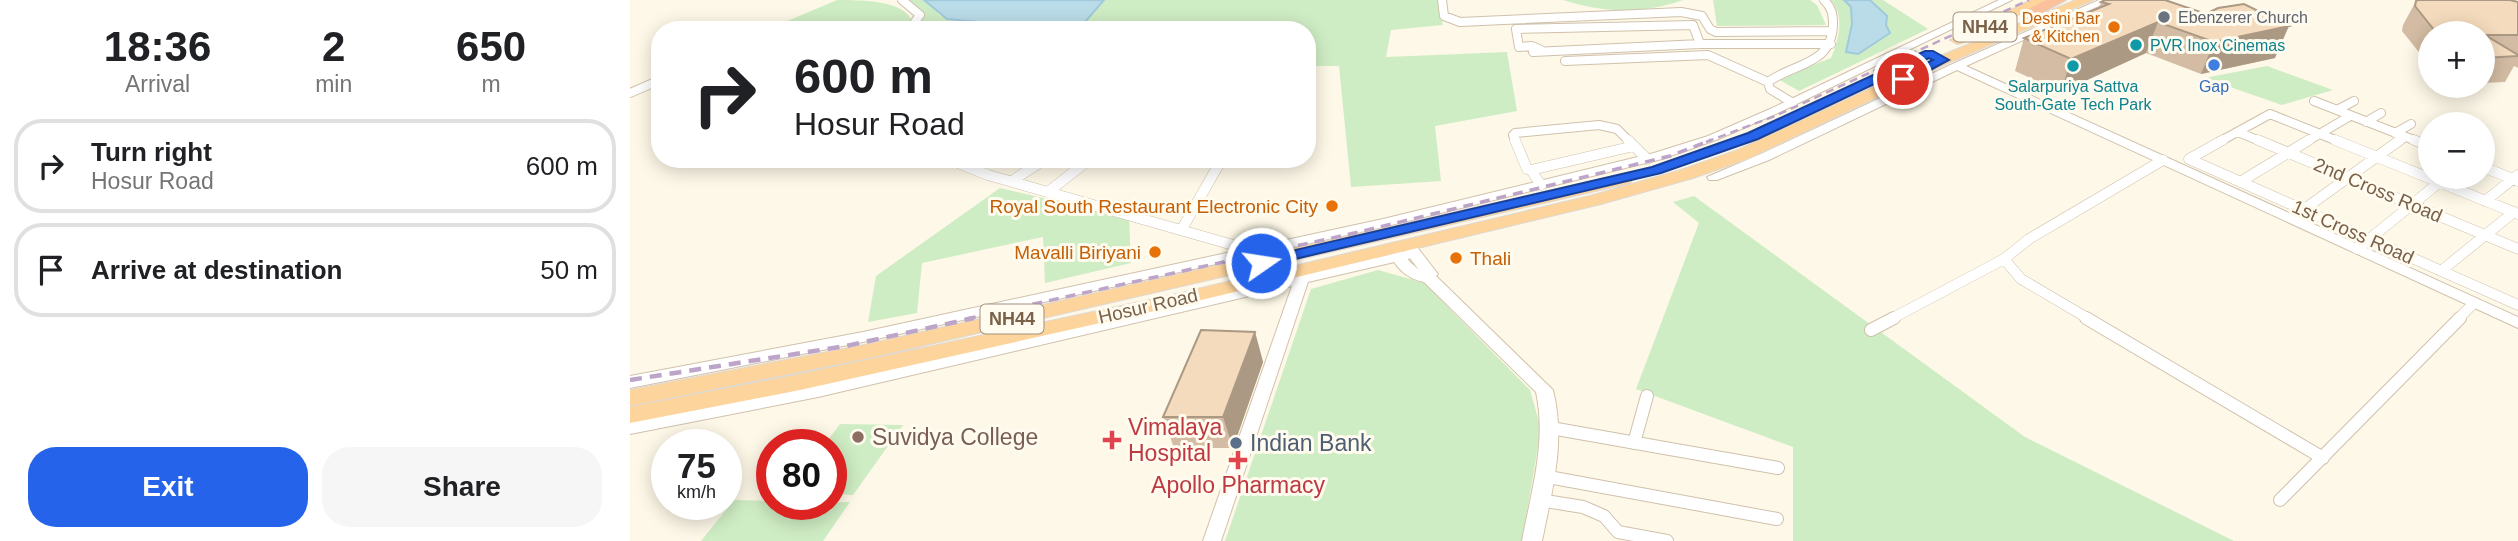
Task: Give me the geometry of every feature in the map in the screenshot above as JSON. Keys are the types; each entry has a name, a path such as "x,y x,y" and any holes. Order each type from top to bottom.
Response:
{"highway":[{"name":"Hosur Road","path":"630,415 1155,310 1404,251 1707,173 1804,127 2040,0"},
{"path":"2041,22 2033,12 2059,0"},
{"name":"Hosur Road","path":"630,398 869,351 1616,181 1708,154 1936,57 2041,22 2087,0"}],"main road":[{"path":"1404,251 1544,390 1550,407 1551,428 1532,541"}],"street":[{"path":"902,0 920,15 916,21"},
{"path":"1442,0 1444,16 1460,22 1681,12 1702,16 1710,29 1716,32 1832,31"},
{"path":"1768,82 1774,77 1814,62 1830,44 1833,9 1824,0"},
{"path":"630,382 863,337 1254,251 1647,159 1712,138 1793,103 2007,0"},
{"path":"1707,173 1765,158 1958,66 2041,22 2107,0"},
{"path":"1544,51 1532,46 1518,47 1516,29 1693,24 1700,44"},
{"path":"1533,52 1700,44 1830,44"},
{"path":"1564,61 1709,55 1768,82 1770,89 1793,103"},
{"path":"1958,66 2518,323"},
{"path":"630,93 651,84"},
{"path":"2314,101 2418,142"},
{"path":"2337,110 2354,101"},
{"path":"2366,122 2381,113"},
{"path":"2238,132 2270,114 2418,171"},
{"path":"2240,182 2350,116"},
{"path":"2303,210 2376,157 2411,124"},
{"path":"1634,146 1527,169 1513,135 1605,126 1617,129 1634,146 1647,159"},
{"name":"2nd Cross Road","path":"2238,132 2518,249"},
{"name":"1st Cross Road","path":"2238,132 2189,159 2517,302"},
{"path":"1871,330 2004,259 2029,239 2163,160"},
{"path":"974,168 1254,251"},
{"path":"1012,181 1032,168"},
{"path":"1048,192 1079,168"},
{"path":"1182,229 1217,168"},
{"path":"1535,169 1546,184"},
{"path":"2495,171 2516,178"},
{"path":"2485,201 2516,178"},
{"path":"2357,249 2430,189"},
{"path":"2462,189 2516,213"},
{"path":"2441,271 2516,213"},
{"path":"2004,259 2021,279 2323,458"},
{"path":"1212,541 1301,276"},
{"path":"2280,500 2474,303"},
{"path":"630,428 818,391 1155,310"},
{"path":"1634,443 1647,396"},
{"path":"1551,428 1778,468"},
{"path":"1543,476 1777,519"},
{"path":"1539,500 1598,512 1613,521 1618,532 1667,541"}],"green space":[{"path":"837,0 870,1 893,6 903,10 911,21 787,21"},
{"path":"907,0 924,0 941,16 971,21 920,21 922,17"},
{"path":"1104,0 1438,0 1443,25 1391,30 1386,57 1507,52 1517,111 1435,126 1441,181 1351,187 1339,66 1316,66 1316,21 1086,21"},
{"path":"1563,0 1683,0 1653,8 1623,10"},
{"path":"1713,0 1810,0 1817,5 1826,25 1717,26"},
{"path":"1831,0 1883,0 1928,29 1799,91 1778,79 1831,58 1838,36 1839,21"},
{"path":"2267,66 2333,90 2282,105 2204,78"},
{"path":"1000,188 1129,218 1131,263 1045,283 1043,237 922,263 917,313 868,322 876,276"},
{"path":"1694,196 2025,437 2234,541 1793,541 1793,447 1636,389 1699,223 1673,202"},
{"path":"1378,270 1424,283 1530,390 1541,429 1522,541 1225,541 1311,289"},
{"path":"840,424 903,425 853,495 847,495 847,429 836,429"},
{"path":"742,500 756,501 756,520 838,520 823,541 701,541 718,520 742,520"}],"water":[{"path":"924,0 1104,0 1086,21 947,19"},
{"path":"1844,0 1870,0 1887,16 1886,25 1890,33 1858,54 1846,52 1852,24 1851,7"}],"building":[{"path":"2165,0 2206,14 2218,8 2244,4 2289,26 2214,42 2158,22 2071,59 2024,38 2109,4 2101,2"},
{"path":"2416,1 2518,2 2518,35 2495,35 2495,21 2427,21 2415,6"},
{"path":"2495,41 2518,55 2495,57"},
{"path":"1201,330 1255,332 1223,417 1163,417"}],"railway":[{"path":"1706,142 1775,116 2029,0"},
{"path":"966,319 1359,232 1670,156 1711,140"},
{"path":"630,380 846,346 974,318"}],"place":[{"name":"Ebenzerer Church","path":"2164,17"},
{"name":"Destini Bar & Kitchen","path":"2114,27"},
{"name":"PVR Inox Cinemas","path":"2136,45"},
{"name":"Gap","path":"2214,65"},
{"name":"Salarpuriya Sattva South-Gate Tech Park","path":"2073,66"},
{"name":"Royal South Restaurant Electronic City","path":"1332,206"},
{"name":"Mavalli Biriyani","path":"1155,252"},
{"name":"Thali","path":"1456,258"},
{"name":"Suvidya College","path":"858,437"},
{"name":"Vimalaya Hospital","path":"1112,440"},
{"name":"Indian Bank","path":"1236,443"},
{"name":"Apollo Pharmacy","path":"1238,460"}],"route":[{"path":"1261,263 1656,170 1708,154 1753,136 1929,54 1943,60 1903,79"}]}
